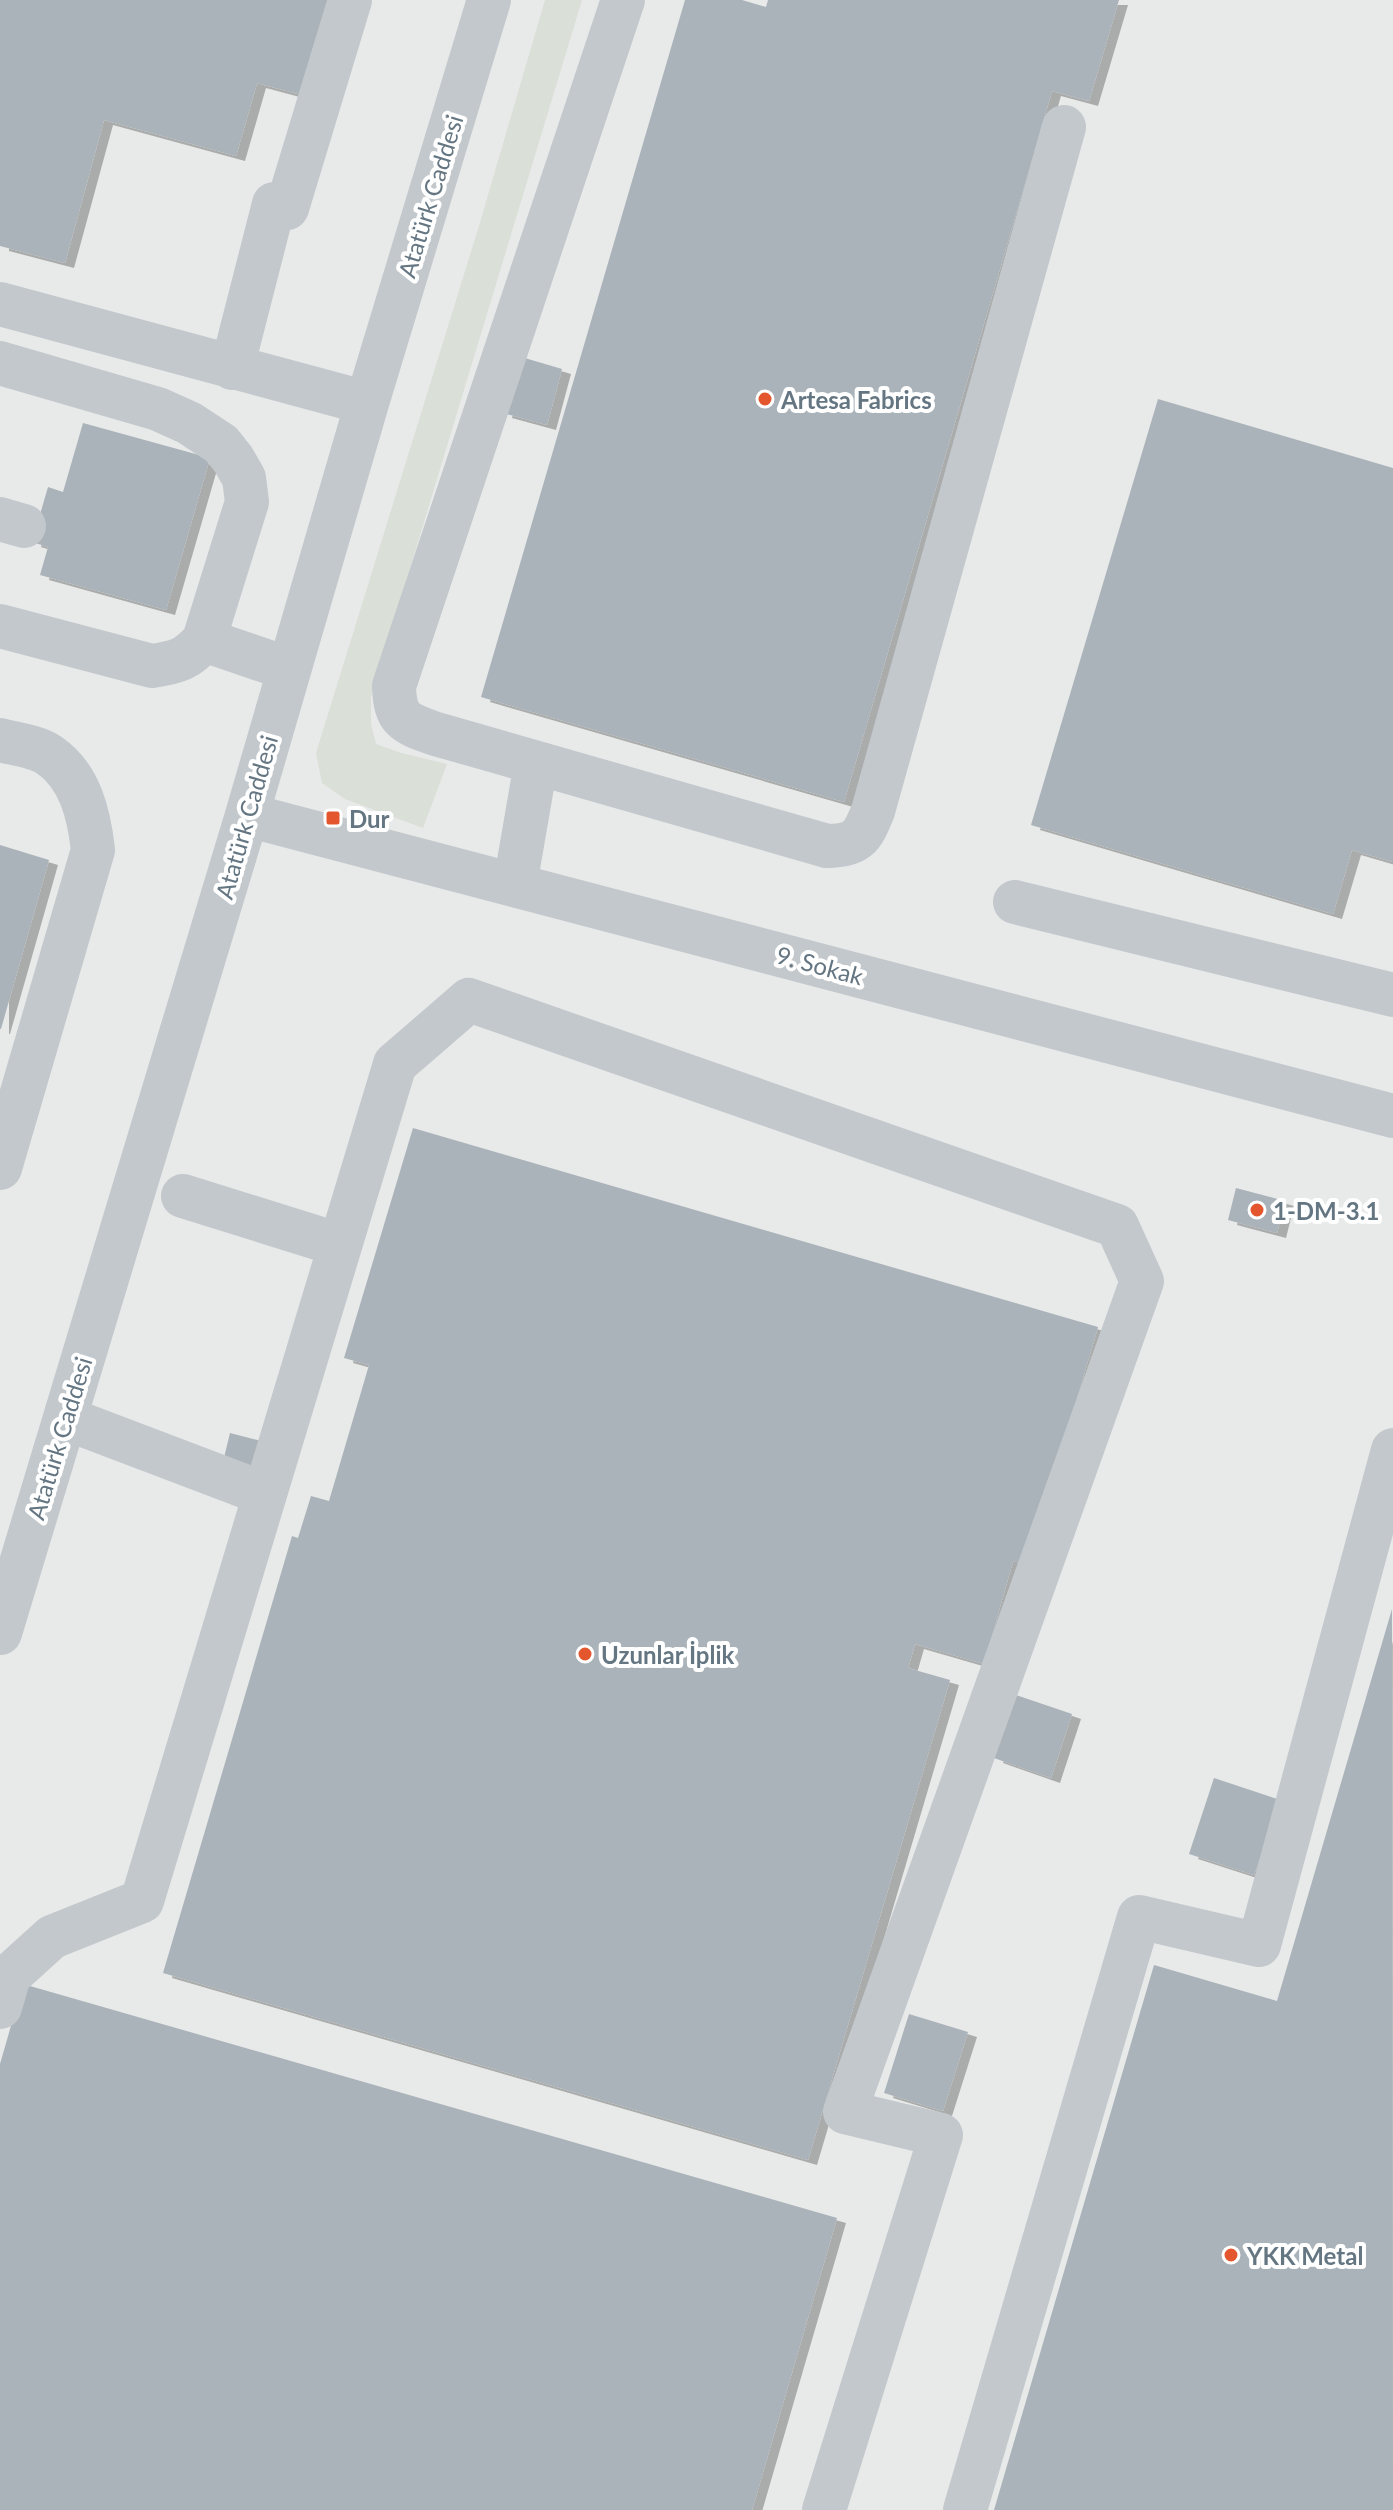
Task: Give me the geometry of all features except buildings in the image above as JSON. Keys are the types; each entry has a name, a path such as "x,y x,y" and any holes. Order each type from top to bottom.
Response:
{"street":[{"path":"232,368 274,204 287,208 350,0"},
{"name":"Atatürk Caddesi","path":"0,1633 489,0"},
{"path":"623,0 394,686 395,709 407,724 536,763 827,846 846,845 863,836 873,811 1064,127"},
{"path":"0,304 367,403"},
{"path":"0,363 158,409 189,423 221,444 233,459 244,478 247,502 204,640 191,655 172,663 152,666 0,626"},
{"path":"204,640 289,669"},
{"path":"0,740 47,753 66,770 82,798 93,850 0,1168"},
{"path":"515,885 536,763"},
{"name":"9. Sokak","path":"247,815 1393,1116"},
{"path":"1015,902 1393,995"},
{"path":"0,2007 9,1976 52,1937 142,1901 395,1064 469,1000 1117,1226 1142,1281 845,2112 941,2135 824,2510"},
{"path":"183,1196 340,1245"},
{"path":"65,1418 265,1494"},
{"path":"965,2510 1139,1917 1259,1945 1393,1450"}],"shaded area":[{"path":"0,0 1393,0 1393,2510 0,2510"},
{"path":"545,0 582,0 371,697 371,724 376,744 447,764 423,828 345,799 322,783 316,753 479,226"}],"place":[{"name":"Artesa Fabrics","path":"765,399"},
{"name":"Dur","path":"333,818"},
{"name":"1-DM-3.1","path":"1257,1210"},
{"name":"Uzunlar İplik","path":"585,1654"},
{"name":"YKK Metal","path":"1231,2255"}]}
